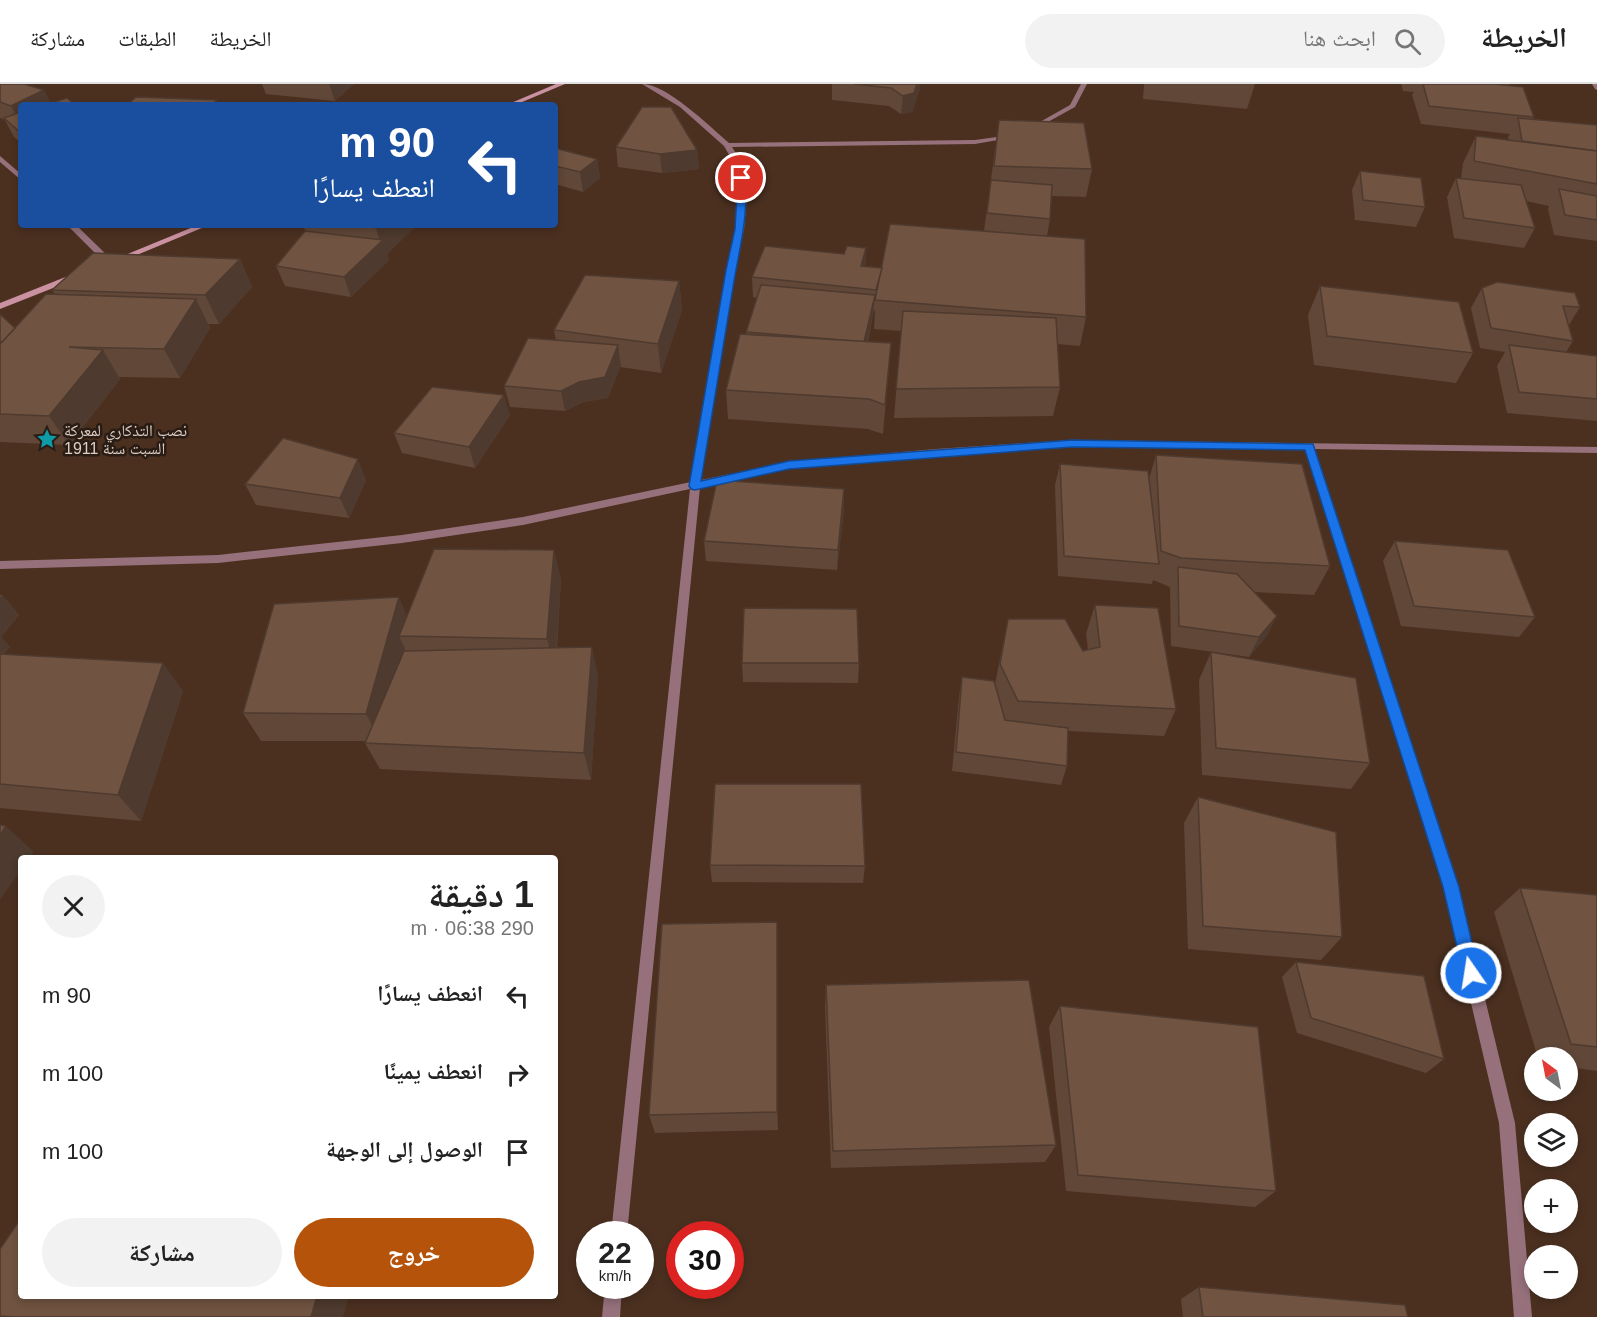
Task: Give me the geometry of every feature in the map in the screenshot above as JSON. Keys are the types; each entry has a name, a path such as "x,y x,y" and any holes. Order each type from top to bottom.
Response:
{"main road":[{"path":"517,102 562,84"},
{"path":"99,267 198,228"},
{"path":"0,306 77,276"}],"street":[{"path":"621,1221 695,486 740,229 743,197 736,160 727,145 682,106 645,84"},
{"path":"727,145 975,142 1011,137 1073,106 1084,84"},
{"path":"1595,84 1597,88"},
{"path":"0,158 18,175"},
{"path":"74,228 110,263"},
{"path":"0,565 219,559 402,539 523,521 789,465 1072,443 1597,450"},
{"path":"1309,446 1451,887 1507,1123 1523,1317"},
{"path":"611,1317 613,1299"}],"building":[{"path":"0,84 24,84 44,90 11,106 0,102"},
{"path":"854,84 917,84 914,93 903,96 891,88"},
{"path":"1423,84 1494,84 1523,87 1534,117 1429,106"},
{"path":"136,97 217,100 215,102 130,102"},
{"path":"67,98 72,102 54,102"},
{"path":"642,107 671,107 697,150 660,154 616,147"},
{"path":"18,113 18,130 4,118"},
{"path":"1518,118 1597,125 1597,151 1522,141"},
{"path":"999,120 1084,123 1092,169 994,166"},
{"path":"1476,136 1597,151 1597,184 1474,161"},
{"path":"558,149 597,159 580,172 558,167"},
{"path":"1360,171 1421,178 1425,207 1363,200"},
{"path":"1456,178 1521,185 1535,228 1464,218"},
{"path":"991,180 1052,185 1050,219 987,213"},
{"path":"1559,189 1597,196 1597,220 1565,215"},
{"path":"890,224 1085,239 1086,317 875,300"},
{"path":"305,231 383,240 344,277 276,266"},
{"path":"765,246 844,254 847,246 866,248 861,266 882,268 876,290 752,277"},
{"path":"93,253 240,259 205,295 52,290"},
{"path":"585,275 679,281 658,344 554,330"},
{"path":"1497,282 1575,293 1580,307 1563,306 1573,341 1491,328 1482,288"},
{"path":"761,285 875,295 864,342 746,332"},
{"path":"1320,286 1459,302 1473,353 1327,336"},
{"path":"46,294 196,299 164,349 69,347 103,350 49,416 0,414 0,344"},
{"path":"903,311 1056,318 1060,387 896,389"},
{"path":"0,314 15,328 0,342"},
{"path":"740,334 891,343 885,405 869,399 726,390"},
{"path":"528,338 618,345 605,377 579,382 561,391 504,386"},
{"path":"1509,345 1597,356 1597,399 1519,392"},
{"path":"432,387 504,395 469,447 394,433"},
{"path":"283,438 358,459 340,498 245,484"},
{"path":"1156,455 1302,464 1330,566 1181,558 1161,551"},
{"path":"1060,464 1148,471 1159,564 1064,556"},
{"path":"717,480 844,489 838,550 704,541"},
{"path":"1395,541 1508,550 1535,617 1414,606"},
{"path":"434,549 554,550 547,639 399,636"},
{"path":"1178,567 1237,574 1277,616 1259,637 1179,626"},
{"path":"399,597 366,714 243,713 274,604"},
{"path":"1095,605 1158,608 1176,709 1018,701 1000,664 1008,619 1065,619 1083,651 1100,647"},
{"path":"744,608 857,609 859,663 742,663"},
{"path":"592,647 584,753 365,743 404,651"},
{"path":"1211,652 1356,678 1370,763 1216,748"},
{"path":"0,654 163,663 118,795 0,784"},
{"path":"962,677 994,681 1005,720 1068,728 1067,766 956,752"},
{"path":"715,784 861,784 865,866 710,865"},
{"path":"1198,797 1336,832 1342,937 1203,926"},
{"path":"0,825 6,826 0,835"},
{"path":"1520,888 1597,895 1597,1047 1571,1044"},
{"path":"777,922 777,1112 649,1115 662,924"},
{"path":"1296,962 1424,976 1444,1059 1311,1018"},
{"path":"1029,980 1056,1145 833,1151 826,985"},
{"path":"1060,1006 1258,1027 1276,1191 1078,1175"},
{"path":"18,1222 18,1299 316,1299 311,1317 0,1316 0,1249"},
{"path":"1199,1287 1405,1305 1408,1317 1203,1317"}],"place":[{"name":"نصب التذكاري لمعركة السبت سنة 1911","path":"47,439"}],"route":[{"path":"741,178 743,197 740,229 695,486 789,465 1072,443 1309,446 1451,887 1471,973"}]}
